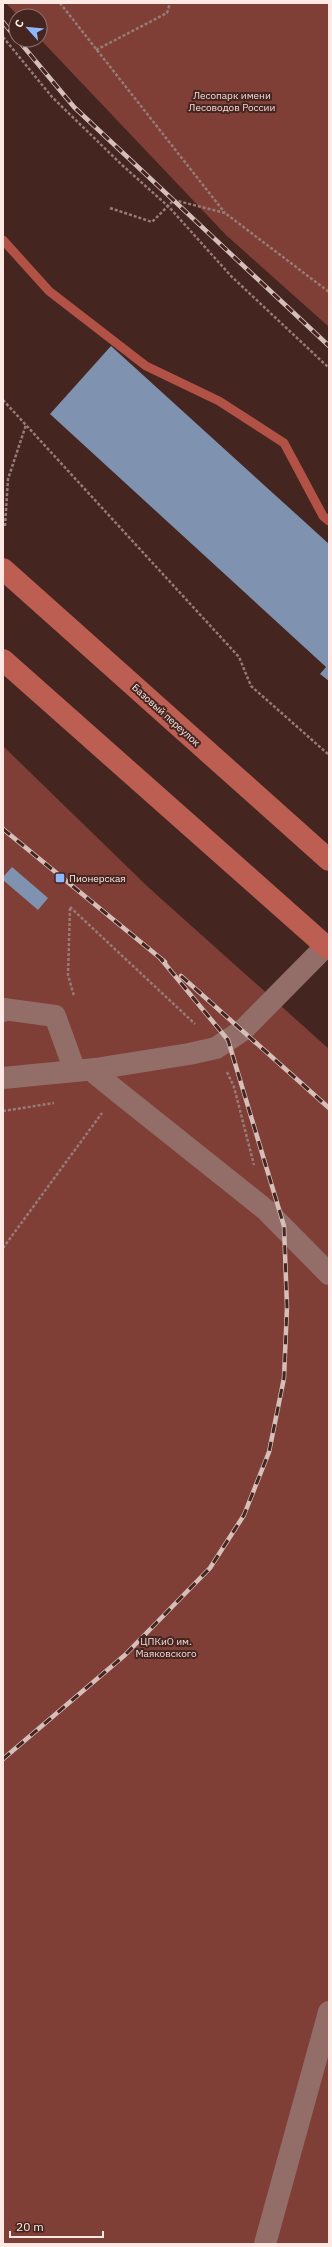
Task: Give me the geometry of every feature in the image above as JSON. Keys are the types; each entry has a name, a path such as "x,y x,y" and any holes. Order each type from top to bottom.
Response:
{"main road":[{"name":"Базовый переулок","path":"3,569 329,860"},
{"path":"3,660 328,948"}],"street":[{"path":"3,1078 85,1070 189,1054 216,1048 243,1030 328,948"},
{"path":"3,1011 4,1009 55,1016 85,1070 96,1074 266,1210 329,1274"},
{"path":"265,2244 329,2012"}],"path":[{"path":"60,3 225,213 329,292"},
{"path":"96,50 167,12 170,3"},
{"path":"3,38 52,97 122,165 169,207 231,276 329,368"},
{"path":"110,208 152,222 169,207 174,200 225,213"},
{"path":"3,400 239,657 251,686 329,755"},
{"path":"5,526 8,479 26,425"},
{"path":"70,907 68,976 74,997"},
{"path":"3,1248 118,1092"}],"green space":[{"name":"Лесопарк имени Лесоводов России","path":"6,3 329,3 329,327 226,235 48,47 48,8 11,8"},
{"name":"ЦПКиО им. Маяковского","path":"3,746 148,887 329,1049 329,2244 3,2244"}],"building":[{"path":"111,346 329,544 329,681 320,674 326,667 50,414"},
{"path":"12,867 48,898 38,910 3,880 3,877"}],"waterway":[{"path":"3,240 49,291 146,366 219,401 284,443 323,516 329,521"}],"railway":[{"path":"3,22 8,28"},
{"path":"25,48 74,107 329,346"},
{"path":"3,829 165,962"},
{"path":"3,1759 125,1655 210,1568 244,1515 269,1452 284,1378 287,1307 284,1226 228,1040 161,959"},
{"path":"181,976 329,1108"}],"place":[{"name":"Пионерская","path":"60,878"}]}
